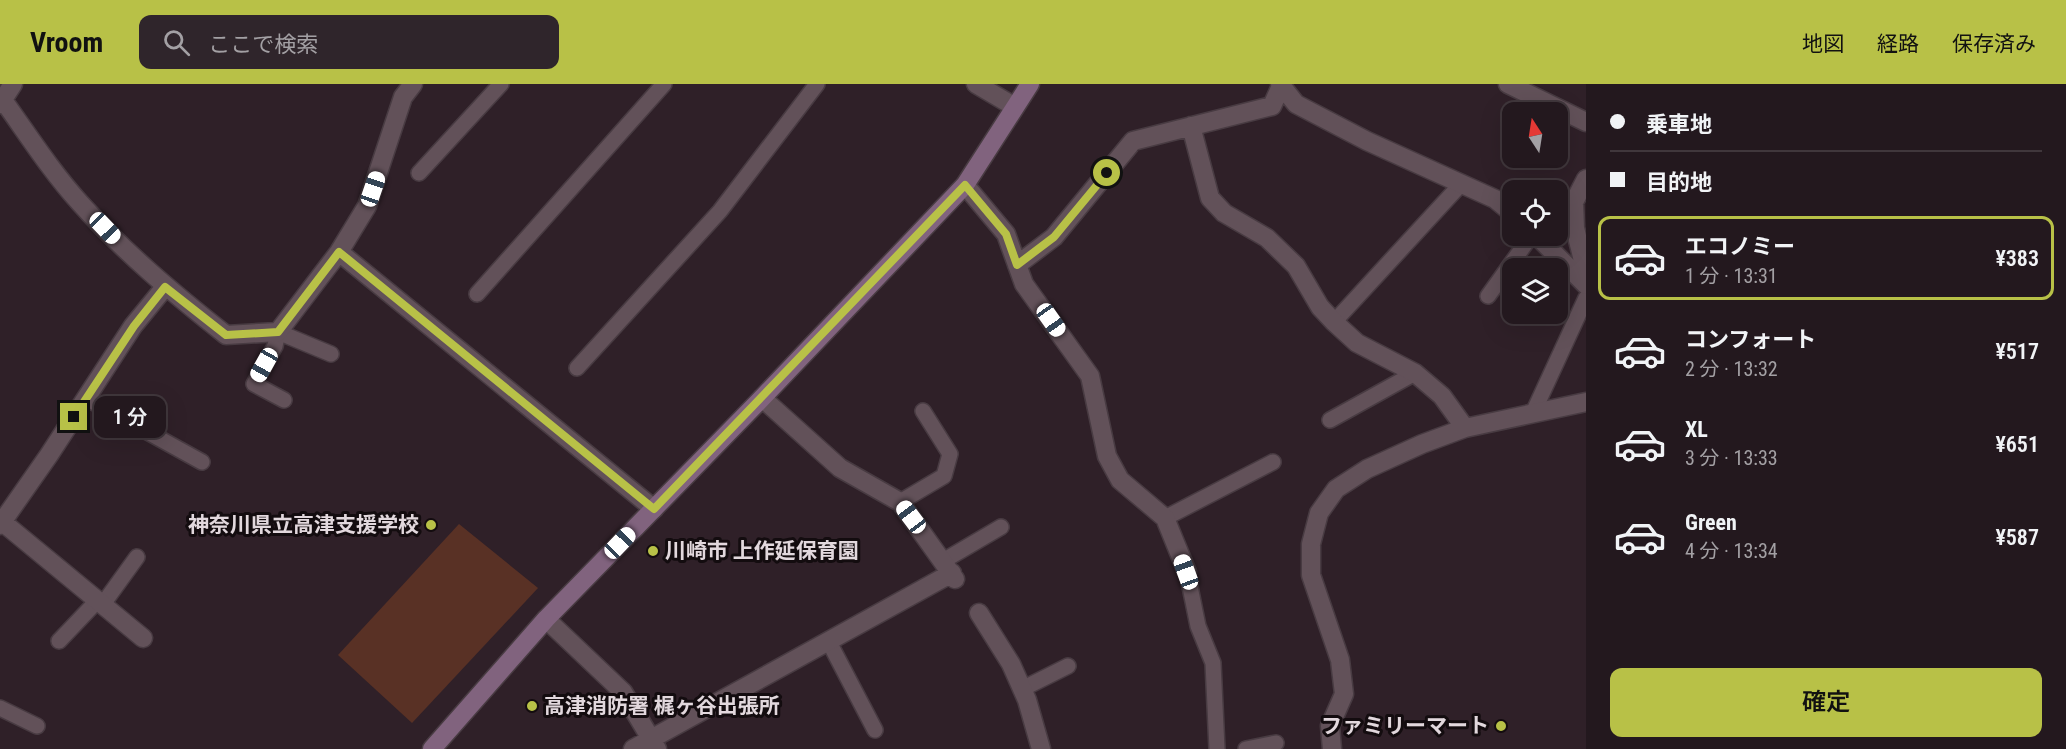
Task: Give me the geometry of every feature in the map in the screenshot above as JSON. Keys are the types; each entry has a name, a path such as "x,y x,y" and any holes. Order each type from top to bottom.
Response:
{"street":[{"path":"13,84 2,102 79,202 165,287 226,335 278,332 339,252 367,206 403,97 413,84"},
{"path":"976,84 1015,107"},
{"path":"432,749 546,619 762,398 965,185 1030,84"},
{"path":"1508,84 1586,122"},
{"path":"1017,265 1054,237 1133,141 1272,106 1281,85 1296,104 1367,141 1462,183 1496,199 1502,204"},
{"path":"1191,126 1210,198 1224,213 1267,238 1296,266 1320,307 1357,343 1415,373 1442,396 1465,428"},
{"path":"1586,179 1574,202 1575,228 1586,273"},
{"path":"965,185 1006,234 1024,284 1090,376 1107,456 1120,480 1165,518 1186,572"},
{"path":"1548,246 1586,285"},
{"path":"339,252 654,509"},
{"path":"143,638 1,522 50,455 134,326 165,287"},
{"path":"633,749 655,744 950,571 900,502 840,468 762,398"},
{"path":"1332,749 1330,726 1344,694 1340,660 1311,575 1311,544 1319,513 1336,489 1367,469 1422,444 1465,428 1586,402"},
{"path":"979,613 1011,664 1022,689 1041,749"},
{"path":"546,619 623,692 655,744"}],"lane":[{"path":"419,173 501,84"},
{"path":"477,294 664,84"},
{"path":"577,368 720,211 817,84"},
{"path":"1334,322 1462,183"},
{"path":"1488,296 1524,246"},
{"path":"1533,413 1586,298"},
{"path":"284,400 254,384 274,346 278,332 331,354"},
{"path":"1329,420 1415,373"},
{"path":"86,398 202,462"},
{"path":"900,502 944,476 950,454 922,411"},
{"path":"1165,518 1273,462"},
{"path":"950,571 1000,527"},
{"path":"59,641 101,602 137,557"},
{"path":"1186,572 1198,626 1213,663 1217,749"},
{"path":"829,642 875,730"},
{"path":"1022,689 1068,666"},
{"path":"0,708 38,726"},
{"path":"1246,749 1276,743"}],"shaded area":[{"path":"459,524 538,588 412,723 338,655"}],"place":[{"name":"神奈川県立高津支援学校","path":"431,525"},
{"name":"川崎市 上作延保育園","path":"653,551"},
{"name":"高津消防署 梶ヶ谷出張所","path":"532,706"},
{"name":"ファミリーマート","path":"1501,726"}],"route":[{"path":"74,417 134,326 165,287 226,335 278,332 339,252 654,509 965,185 1006,234 1017,265 1054,237 1107,173"}]}
